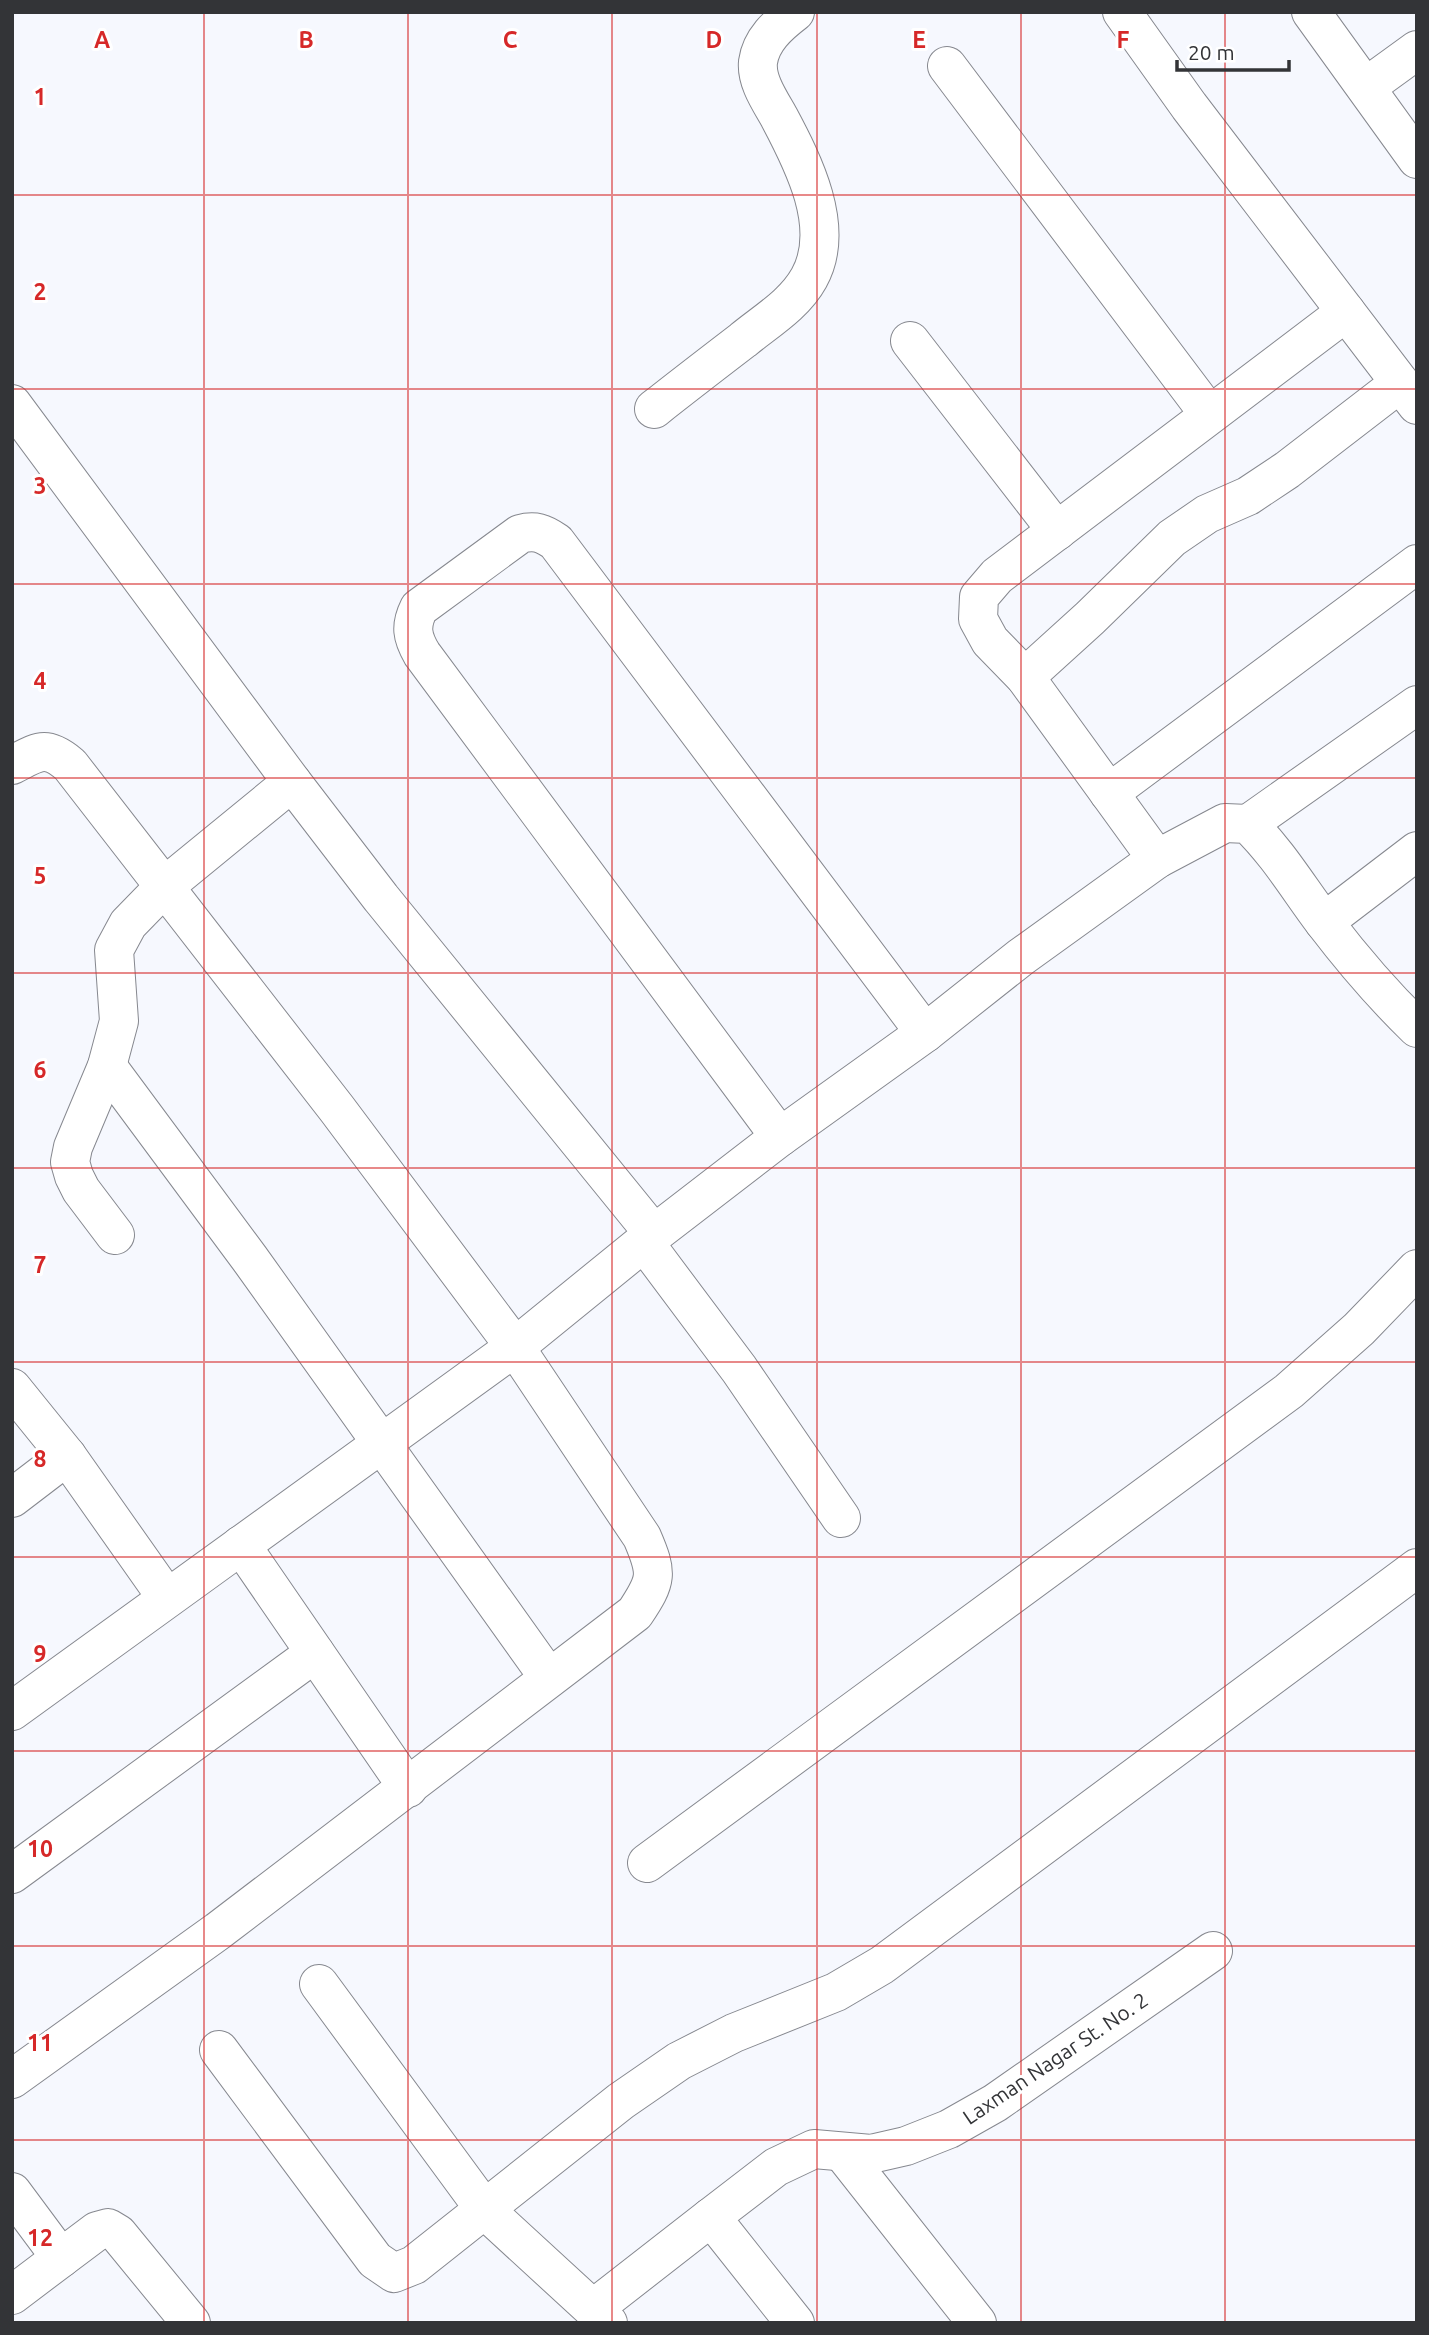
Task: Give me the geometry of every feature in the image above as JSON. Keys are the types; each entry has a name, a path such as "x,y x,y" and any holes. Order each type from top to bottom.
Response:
{"street":[{"path":"1025,677 1172,538 1207,514 1248,496 1409,394 1189,106 1122,12"},
{"path":"1311,12 1417,159"},
{"path":"654,409 790,303 809,278 820,249 817,214 805,171 764,88 758,64 764,42 783,16"},
{"path":"1366,87 1417,50"},
{"path":"947,66 1209,414"},
{"path":"1157,859 1025,677 990,641 978,619 979,597 998,576 1346,312"},
{"path":"910,341 1057,531"},
{"path":"12,404 292,782 649,1238 841,1518"},
{"path":"780,1137 422,654 413,637 412,621 419,608 520,534 533,530 556,542 925,1033"},
{"path":"1109,793 1417,564"},
{"path":"12,1711 515,1347 649,1238 780,1137 925,1033 1021,957 1157,859 1225,823 1248,824 1417,705"},
{"path":"12,765 41,751 56,753 70,765 337,1109 515,1347 642,1537 654,1563 652,1588 635,1614 218,1931 15,2070"},
{"path":"115,1236 81,1190 70,1161 73,1147 107,1066 119,1021 114,950 128,924 165,887 292,782"},
{"path":"1248,824 1268,843 1324,922 1383,995 1417,1028"},
{"path":"1324,922 1417,851"},
{"path":"107,1066 250,1259 549,1678"},
{"path":"647,1863 1290,1391 1359,1329 1417,1269"},
{"path":"12,1388 67,1456 167,1598"},
{"path":"12,1498 67,1456"},
{"path":"241,1545 408,1788"},
{"path":"219,2050 375,2260 394,2273 414,2265 621,2101 679,2062 734,2033 836,1992 882,1965 1417,1568"},
{"path":"12,1874 315,1653"},
{"name":"Laxman Nagar St. No. 2","path":"600,2316 711,2217 776,2167 814,2150 871,2154 906,2146 949,2129 995,2103 1213,1951"},
{"path":"319,1984 485,2210 600,2316"},
{"path":"844,2153 977,2323"},
{"path":"12,2192 61,2258"},
{"path":"711,2217 795,2323"},
{"path":"12,2295 97,2231 108,2228 118,2234 191,2323"}]}
